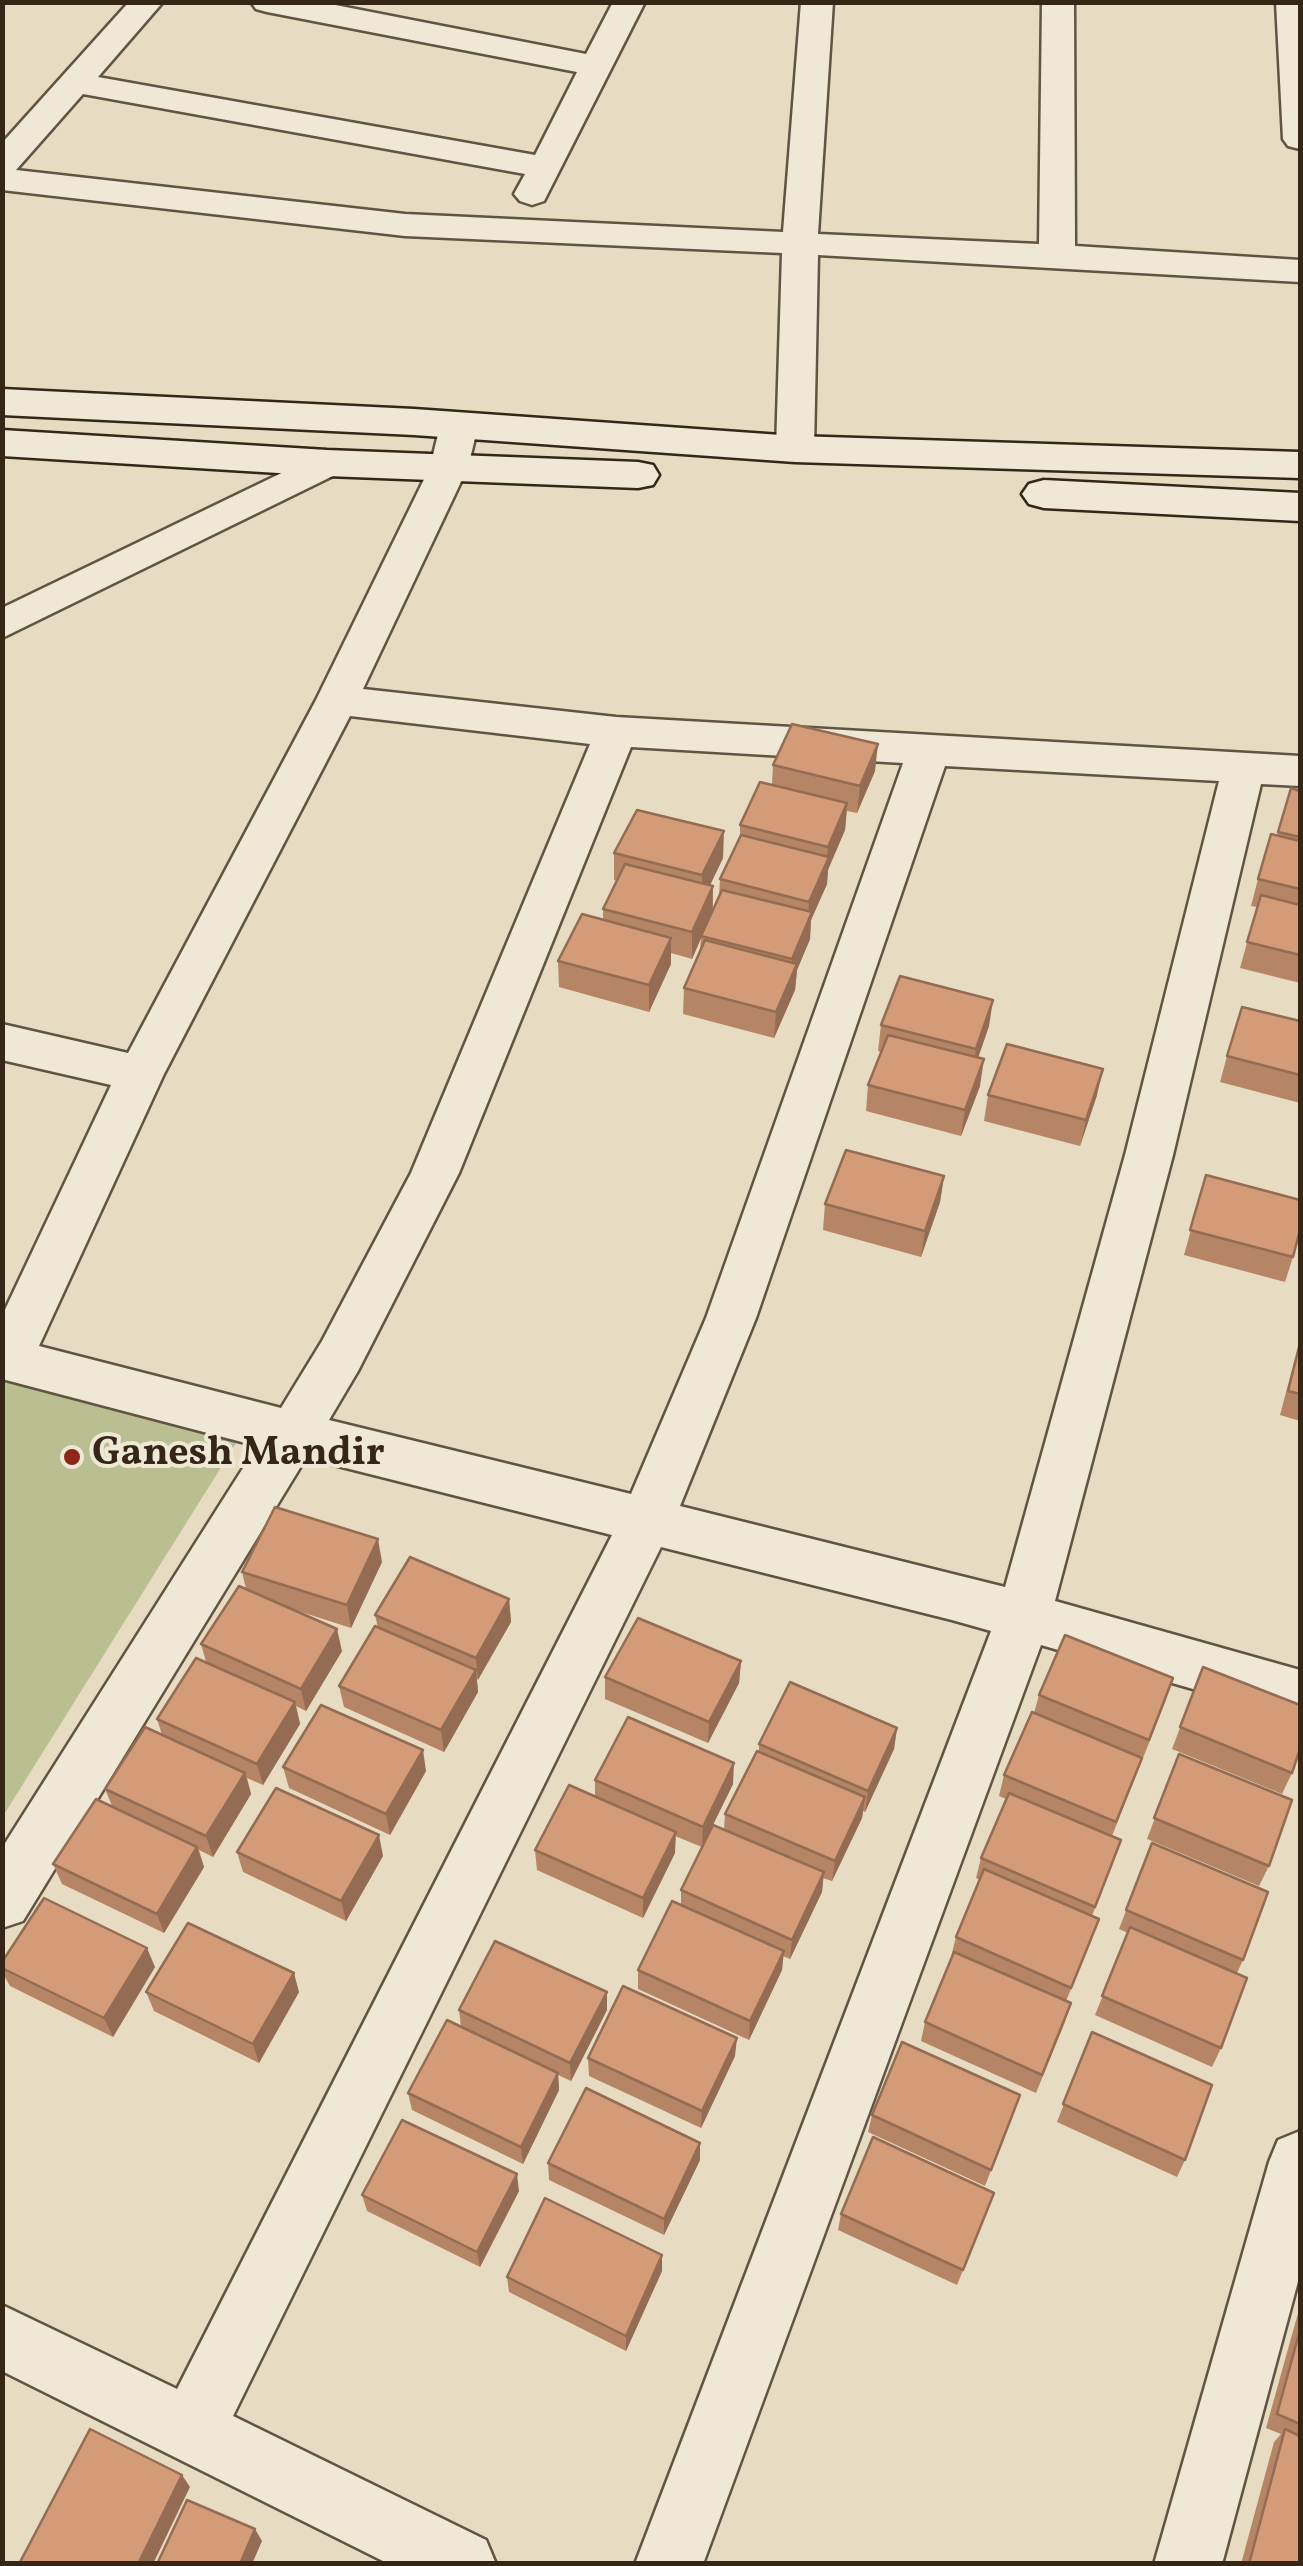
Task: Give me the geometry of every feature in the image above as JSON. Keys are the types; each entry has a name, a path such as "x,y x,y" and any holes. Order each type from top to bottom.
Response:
{"main road":[{"path":"2,402 454,446 1300,507"},
{"path":"2,443 327,463 454,446 795,449 1300,465"}],"street":[{"path":"2,165 147,2"},
{"path":"266,2 597,66"},
{"path":"514,230 629,2"},
{"path":"795,449 800,244 817,2"},
{"path":"1058,2 1058,256"},
{"path":"1292,2 1300,139"},
{"path":"75,83 545,167"},
{"path":"2,179 405,225 1058,256 1300,272"},
{"path":"454,446 337,700 140,1074 5,1358 1024,1616 1300,1695"},
{"path":"2,626 327,463"},
{"path":"337,700 616,732 1300,770"},
{"path":"2,1901 340,1356 435,1173 616,732"},
{"path":"191,2430 648,1520 731,1318 930,750"},
{"path":"669,2564 1024,1616 1149,1156 1244,767"},
{"path":"2,1042 140,1074"},
{"path":"1188,2564 1291,2233 1300,2162"},
{"path":"2,2337 462,2564"}],"green space":[{"path":"3,1379 240,1437 3,1816"}],"building":[{"path":"792,724 878,744 860,786 773,765"},
{"path":"760,782 847,803 828,847 740,825"},
{"path":"1291,788 1300,791 1300,837 1278,832"},
{"path":"637,810 724,831 702,875 614,853"},
{"path":"1271,834 1300,841 1300,889 1258,879"},
{"path":"741,835 829,857 809,902 720,879"},
{"path":"625,864 713,886 692,932 603,909"},
{"path":"722,890 812,912 792,959 701,936"},
{"path":"1261,895 1300,905 1300,955 1247,942"},
{"path":"582,914 671,938 649,985 558,961"},
{"path":"705,940 797,964 776,1012 684,988"},
{"path":"900,976 993,1000 976,1049 881,1025"},
{"path":"1242,1007 1300,1021 1300,1075 1227,1056"},
{"path":"888,1035 984,1059 965,1110 868,1085"},
{"path":"1007,1044 1103,1069 1086,1120 988,1095"},
{"path":"846,1150 944,1176 925,1231 825,1204"},
{"path":"1206,1175 1300,1200 1300,1230 1293,1257 1190,1230"},
{"path":"1300,1343 1300,1394 1288,1391"},
{"path":"275,1507 378,1539 347,1605 242,1572"},
{"path":"410,1557 509,1599 476,1658 375,1615"},
{"path":"239,1586 337,1629 301,1689 201,1644"},
{"path":"638,1618 741,1661 709,1722 605,1677"},
{"path":"375,1626 476,1670 441,1730 339,1686"},
{"path":"1065,1635 1173,1678 1149,1740 1039,1695"},
{"path":"196,1658 295,1702 257,1764 157,1719"},
{"path":"1203,1667 1300,1705 1300,1749 1292,1773 1180,1727"},
{"path":"790,1682 897,1728 868,1791 759,1744"},
{"path":"321,1705 423,1750 386,1814 283,1767"},
{"path":"1032,1712 1142,1758 1116,1822 1004,1775"},
{"path":"628,1717 734,1763 703,1827 595,1780"},
{"path":"145,1727 245,1773 206,1836 105,1789"},
{"path":"757,1751 865,1797 835,1861 725,1814"},
{"path":"1179,1754 1292,1800 1269,1866 1154,1818"},
{"path":"569,1785 676,1832 643,1898 535,1850"},
{"path":"276,1788 379,1835 341,1901 237,1852"},
{"path":"1009,1793 1121,1840 1095,1907 981,1858"},
{"path":"96,1799 197,1847 157,1914 53,1864"},
{"path":"713,1825 824,1872 792,1940 681,1890"},
{"path":"1152,1843 1268,1892 1243,1960 1126,1910"},
{"path":"984,1869 1099,1919 1071,1988 956,1937"},
{"path":"44,1898 147,1948 104,2018 2,1968 2,1962"},
{"path":"672,1901 784,1951 750,2021 638,1970"},
{"path":"188,1923 294,1973 253,2044 146,1992"},
{"path":"1130,1927 1247,1978 1221,2048 1102,1996"},
{"path":"495,1941 607,1992 570,2063 459,2010"},
{"path":"954,1952 1071,2003 1042,2075 925,2022"},
{"path":"623,1986 737,2038 702,2111 588,2058"},
{"path":"447,2020 558,2073 521,2147 408,2093"},
{"path":"1092,2032 1212,2085 1185,2160 1063,2104"},
{"path":"902,2042 1020,2095 991,2170 872,2115"},
{"path":"586,2088 700,2143 664,2219 548,2163"},
{"path":"402,2120 517,2174 477,2252 362,2195"},
{"path":"873,2137 994,2193 963,2270 841,2214"},
{"path":"545,2198 662,2255 626,2336 507,2277"},
{"path":"1300,2330 1300,2424 1277,2414"},
{"path":"90,2429 182,2475 138,2564 19,2564"},
{"path":"1285,2429 1300,2436 1300,2564 1249,2564"},
{"path":"187,2500 255,2529 240,2564 157,2564"}],"place":[{"name":"Ganesh Mandir","path":"72,1457"}]}
